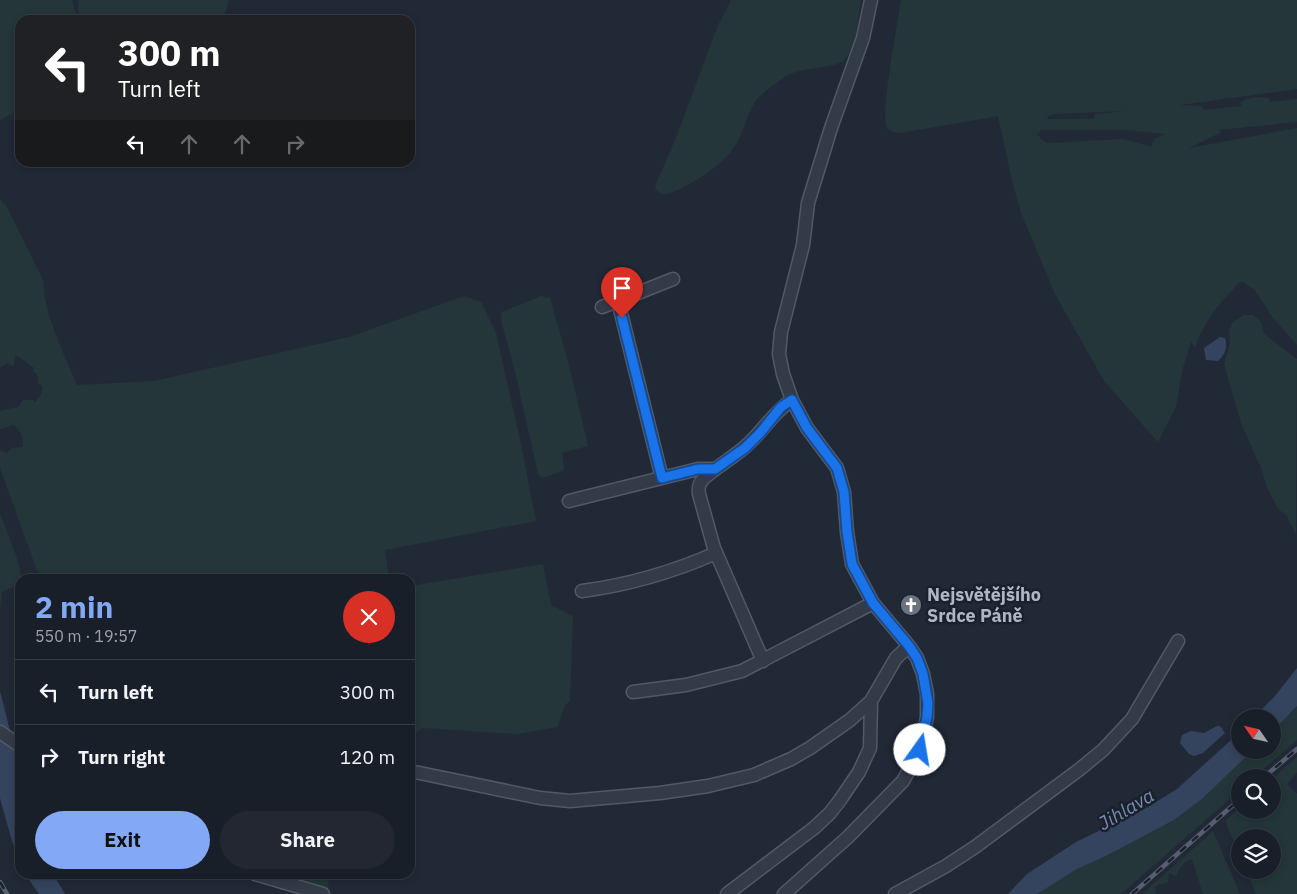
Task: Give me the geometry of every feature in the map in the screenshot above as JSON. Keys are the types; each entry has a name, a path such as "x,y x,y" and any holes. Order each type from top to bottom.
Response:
{"street":[{"path":"784,894 859,827 903,781 912,768 920,750 927,717 928,704 923,674 917,658 873,603 852,564 844,492 837,468 807,428 792,400 783,374 779,354 781,332 803,245 808,203 862,38 871,0"},
{"path":"602,307 673,279"},
{"path":"618,301 662,478"},
{"path":"763,661 716,553 698,488 700,482 745,448 781,407 792,400"},
{"path":"568,501 698,469 715,469"},
{"path":"582,591 627,583 665,573 716,553"},
{"path":"633,692 686,685 742,671 873,603"},
{"path":"895,894 946,866 975,847 1103,750 1132,718 1178,641"},
{"path":"415,772 484,788 570,802 708,786 766,771 810,748 850,720 871,701 896,658 909,646"},
{"path":"727,894 814,828 830,813 840,800 859,772 870,748 871,701"},
{"path":"0,732 15,742"},
{"path":"272,879 323,894"}],"shaded area":[{"path":"0,0 72,0 76,15 15,15 15,112 0,120"},
{"path":"78,0 229,0 224,15 79,15"},
{"path":"731,0 861,0 855,44 844,61 794,73 773,85 757,99 735,146 720,163 702,177 670,193 662,194 655,186 676,138 718,25"},
{"path":"901,0 1297,0 1297,89 1180,105 1200,106 1204,108 1203,110 1242,106 1240,103 1243,101 1255,98 1270,99 1270,102 1297,99 1297,122 1218,130 1222,132 1189,148 1297,128 1297,345 1273,318 1255,290 1243,282 1239,283 1213,313 1195,347 1191,342 1182,371 1176,407 1158,442 1104,381 1055,294 1021,213 998,116 901,133 892,132 887,128 885,120 886,106","holes":["1125,111 1095,114 1094,119 1047,119 1048,116 1055,114","1042,130 1127,130 1165,134 1155,138 1151,145 1154,147 1122,139 1048,143 1037,134"]},
{"path":"0,200 6,205 44,282 44,293 50,319 77,385 154,381 349,337 464,296 481,302 496,333 536,521 385,550 388,574 38,574 0,468 0,450 7,453 12,448 22,447 23,441 20,432 14,425 0,429 0,411 18,407 23,400 33,400 35,402 41,395 42,385 38,384 37,374 33,371 34,368 18,356 15,356 14,365 12,366 7,363 0,368"},
{"path":"541,296 550,298 569,365 588,446 562,453 563,471 542,478 538,474 501,319 502,312"},
{"path":"1244,315 1253,315 1261,322 1264,334 1297,359 1296,534 1286,515 1278,509 1266,485 1261,468 1241,423 1224,364 1230,343 1229,331 1232,323"},
{"path":"0,513 17,558 21,574 15,574 15,586 2,592 0,612"},
{"path":"543,564 551,605 573,616 570,701 565,705 558,727 518,734 423,728 415,733 415,585"},
{"path":"1297,706 1297,740 1281,754 1281,723"},
{"path":"1297,757 1297,772 1287,784 1297,794 1297,894 1256,894 1250,879 1281,879 1281,829 1231,829 1231,835 1225,821 1231,815 1231,819 1281,819 1281,771"},
{"path":"1244,759 1275,759 1263,769 1233,769"},
{"path":"1231,771 1231,798 1121,894 1037,894 1077,869 1174,820 1202,799"},
{"path":"1213,831 1231,873 1231,879 1234,879 1240,894 1203,894 1192,859 1184,863 1176,876 1169,873 1168,882 1155,887 1156,894 1142,894"},
{"path":"291,879 329,879 328,891"}],"water":[{"path":"1220,337 1225,338 1226,341 1226,348 1222,356 1218,361 1206,360 1204,348"},
{"path":"1297,668 1297,706 1281,723 1281,709 1262,709"},
{"path":"0,691 15,758 15,849 0,798"},
{"path":"1220,726 1225,733 1203,753 1194,756 1189,754 1180,743 1182,735 1191,731 1204,733"},
{"path":"1231,740 1231,759 1244,759 1231,769 1202,799 1174,820 1077,869 1037,894 1008,894 1027,874 1076,842 1148,807 1177,789"},
{"path":"28,879 56,879 65,894 39,894"}],"railway":[{"path":"1274,769 1297,749"},
{"path":"1132,894 1231,807"},
{"path":"0,882 7,894"}],"place":[{"name":"Nejsvětějšího Srdce Páně","path":"911,605"}],"route":[{"path":"622,318 662,478 698,469 715,469 745,448 781,407 792,400 807,428 837,468 844,492 852,564 873,603 917,658 923,674 928,704 920,750"}],"water label":[{"name":"Jihlava","path":"1126,809"}]}
